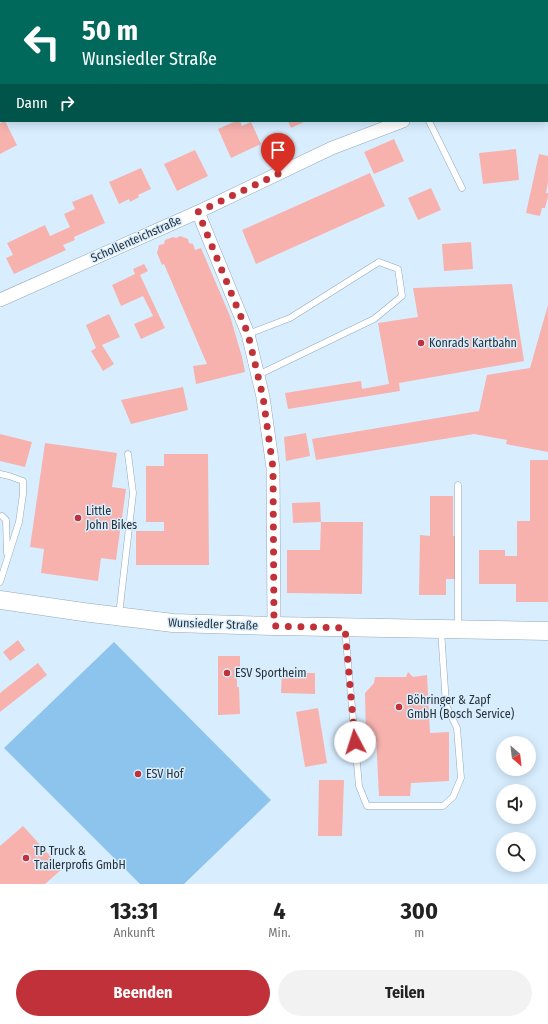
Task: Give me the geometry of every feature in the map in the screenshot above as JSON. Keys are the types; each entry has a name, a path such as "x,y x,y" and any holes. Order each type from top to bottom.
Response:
{"main road":[{"name":"Wunsiedler Straße","path":"0,600 173,623 345,628 548,631"}],"street":[{"name":"Schollenteichstraße","path":"0,300 198,212 332,148 401,122"},
{"path":"198,212 248,334 263,397 273,468 274,626"}],"lane":[{"path":"429,122 462,188"},
{"path":"248,334 290,318 379,262 398,269 402,296 374,319 258,375"},
{"path":"119,616 133,493 128,454"},
{"path":"0,474 22,481 23,494 19,522 0,582"},
{"path":"345,628 359,786 367,806 443,806 453,797 461,778 457,728 446,705 458,485"},
{"path":"2,516 6,520 7,559"}],"shaded area":[{"name":"ESV Hof","path":"114,642 271,800 184,884 140,884 4,748"}],"building":[{"path":"6,122 17,145 0,154 0,123"},
{"path":"234,122 240,122 242,126 251,122 261,144 231,158 218,129"},
{"path":"288,122 304,122 291,128"},
{"path":"394,139 404,161 374,174 364,152"},
{"path":"516,149 519,180 483,184 479,153"},
{"path":"195,150 208,176 177,191 164,164"},
{"path":"539,154 548,156 548,182 546,193 548,193 548,197 545,208 542,208 540,216 526,213"},
{"path":"141,168 151,189 138,195 139,197 130,202 129,199 119,204 109,182"},
{"path":"370,173 385,206 256,264 242,230"},
{"path":"431,188 441,210 418,220 408,198"},
{"path":"92,194 105,223 74,237 75,240 63,245 66,250 14,274 6,258 13,255 7,243 45,225 50,236 70,227 64,214 75,209 72,202"},
{"path":"180,236 188,239 189,243 193,244 195,250 201,248 230,316 245,372 196,384 193,366 207,364 164,264 162,265 157,253 159,245 164,244 165,240"},
{"path":"471,242 473,269 444,271 442,244"},
{"path":"144,264 148,271 140,275 165,328 141,339 134,324 153,316 143,296 121,306 112,285 135,274 133,269"},
{"path":"512,284 524,361 399,383 400,391 288,409 285,393 361,381 362,389 389,384 378,323 418,317 413,288"},
{"path":"548,305 548,452 506,444 507,440 474,434 316,460 312,439 479,411 487,375 530,368"},
{"path":"109,314 120,337 102,345 114,364 103,371 91,351 96,348 86,325"},
{"path":"183,387 188,410 131,424 121,400"},
{"path":"306,433 310,456 286,461 284,437"},
{"path":"0,434 32,442 25,467 0,461"},
{"name":"Little John Bikes","path":"45,443 117,453 112,487 126,489 116,560 101,558 98,581 41,573 44,549 30,547"},
{"path":"164,454 208,454 209,565 136,565 136,531 164,531 164,522 146,522 146,466 164,466"},
{"path":"530,460 548,460 548,602 516,602 516,584 479,584 479,550 505,550 505,556 517,556 517,521 530,521"},
{"path":"430,496 453,496 453,536 456,536 456,579 446,579 446,595 419,595 420,535 430,536"},
{"path":"320,502 321,522 293,523 292,503"},
{"path":"321,522 363,522 362,594 287,593 287,550 320,550"},
{"path":"18,640 25,650 10,661 3,652"},
{"path":"218,656 240,656 240,673 237,673 237,687 239,687 240,714 218,715"},
{"path":"38,663 47,675 0,712 0,693"},
{"path":"282,669 296,670 296,673 315,673 315,694 281,693"},
{"path":"408,672 413,677 427,675 430,733 449,732 449,781 411,783 410,796 379,796 376,736 366,736 365,693 374,683 375,677 406,677"},
{"path":"318,708 327,763 305,767 296,712"},
{"path":"319,780 344,780 342,836 318,836"},
{"name":"TP Truck & Trailerprofis GmbH","path":"23,826 62,869 45,884 0,884 0,846"}],"place":[{"name":"Konrads Kartbahn","path":"421,343"},
{"name":"Little John Bikes","path":"78,518"},
{"name":"ESV Sportheim","path":"227,673"},
{"name":"Böhringer & Zapf GmbH (Bosch Service)","path":"399,707"},
{"name":"ESV Hof","path":"138,774"},
{"name":"TP Truck & Trailerprofis GmbH","path":"26,858"}],"route":[{"path":"278,174 198,212 248,334 263,397 273,468 274,626 345,628 355,742"}]}
